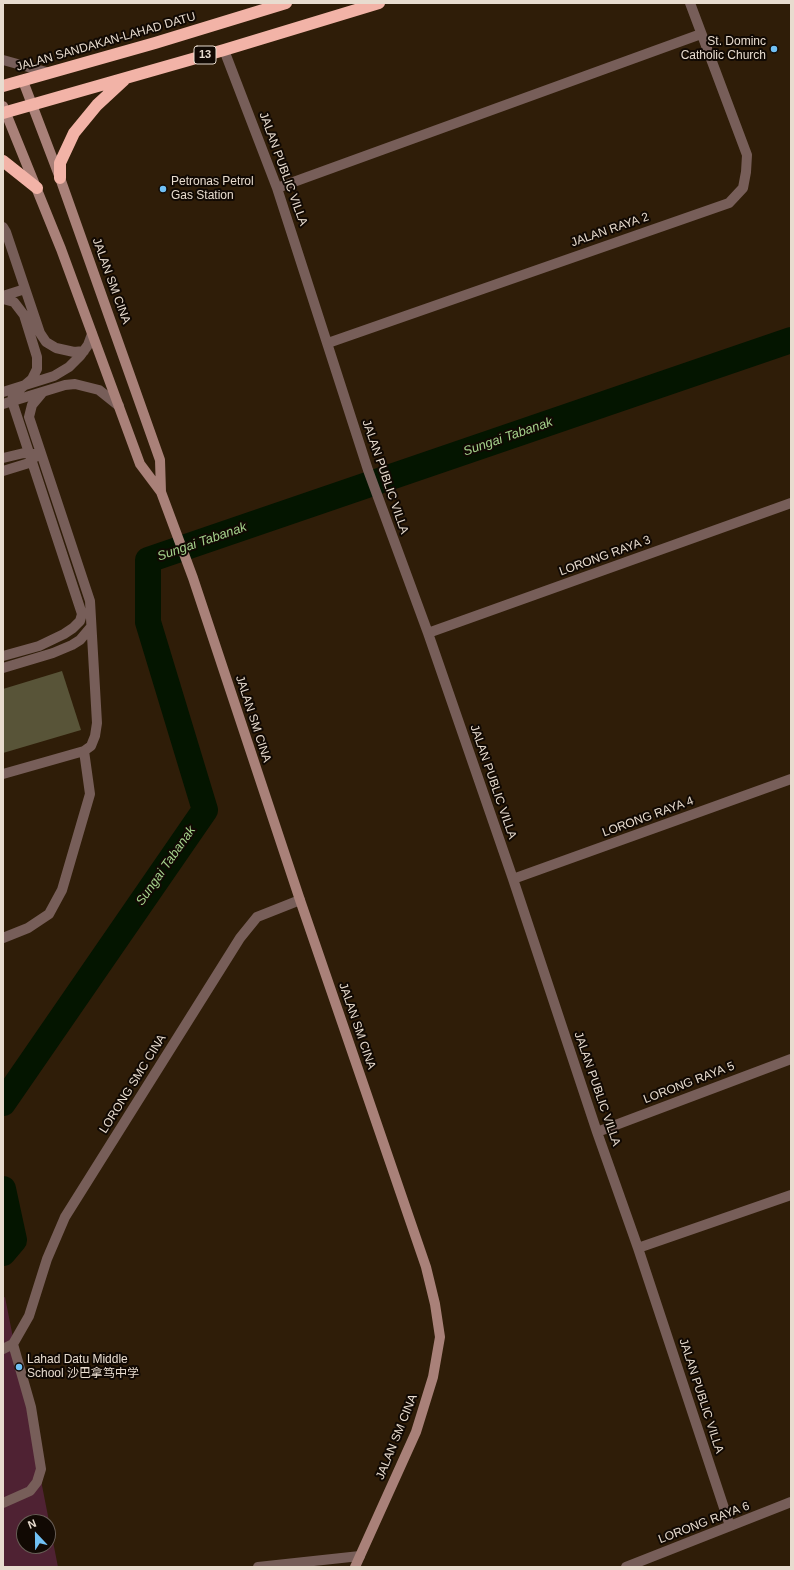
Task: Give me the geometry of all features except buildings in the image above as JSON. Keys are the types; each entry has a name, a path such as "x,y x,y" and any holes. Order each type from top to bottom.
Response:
{"highway":[{"name":"JALAN SANDAKAN-LAHAD DATU","path":"3,86 286,3"},
{"name":"13","path":"4,111 31,105 127,78 379,3"},
{"path":"60,178 60,163 74,133 97,105 127,78"},
{"path":"3,161 37,188"}],"street":[{"name":"JALAN RAYA 2","path":"328,343 728,203 743,188 747,155 690,3"},
{"path":"277,188 701,34"},
{"name":"JALAN PUBLIC VILLA","path":"224,50 277,188 368,470 428,633 513,879 730,1526"},
{"path":"3,60 50,73"},
{"name":"JALAN SM CINA","path":"23,81 60,178 160,460 161,492"},
{"name":"JALAN SM CINA","path":"4,111 37,188 140,464 161,492 193,578 300,900 426,1267 435,1304 440,1337 433,1377 416,1432 355,1567"},
{"path":"3,227 40,333 46,342 56,348 74,352 84,350"},
{"path":"3,298 25,289"},
{"path":"3,298 14,302 24,316 37,357 37,369 32,379 22,386 13,395 8,403"},
{"path":"3,392 54,376 69,367 88,345 92,334"},
{"path":"8,403 64,385 75,384 88,386 99,390 119,406"},
{"path":"3,656 39,646 64,634 80,621 82,614 39,482 29,417 32,405 42,392"},
{"path":"3,774 84,751 91,746 95,736 97,723 90,601 35,455 23,437 19,423 8,403"},
{"path":"3,408 12,413 19,423"},
{"path":"3,458 16,450 23,437"},
{"path":"3,458 18,454 35,455"},
{"path":"3,471 24,465 35,455"},
{"path":"3,471 21,468 32,474 39,482"},
{"name":"LORONG RAYA 3","path":"428,633 791,503"},
{"path":"3,668 72,646 80,640 91,627"},
{"path":"3,938 28,928 49,914 62,890 90,794 84,751"},
{"name":"LORONG RAYA 4","path":"513,879 791,779"},
{"name":"LORONG SMC CINA","path":"13,1344 29,1316 47,1259 65,1217 240,938 258,917 300,900"},
{"name":"LORONG RAYA 5","path":"597,1132 791,1059"},
{"path":"638,1248 791,1195"},
{"path":"3,1349 13,1344 31,1407 41,1470 37,1482 30,1491 3,1503"},
{"name":"LORONG RAYA 6","path":"626,1567 791,1502"},
{"path":"258,1567 360,1556"}],"shaded area":[{"path":"5,1297 48,1514 16,1514 16,1554 55,1554 58,1567 3,1567 3,1298"}],"waterway":[{"name":"Sungai Tabanak","path":"3,1103 205,810 148,622 148,560 791,340"},
{"name":"Sungai Tabanak","path":"3,1189 14,1240 3,1253"}],"place":[{"name":"St. Dominc Catholic Church","path":"774,49"},
{"name":"Petronas Petrol Gas Station","path":"163,189"},
{"name":"Lahad Datu Middle School 沙巴拿笃中学","path":"19,1367"}]}
